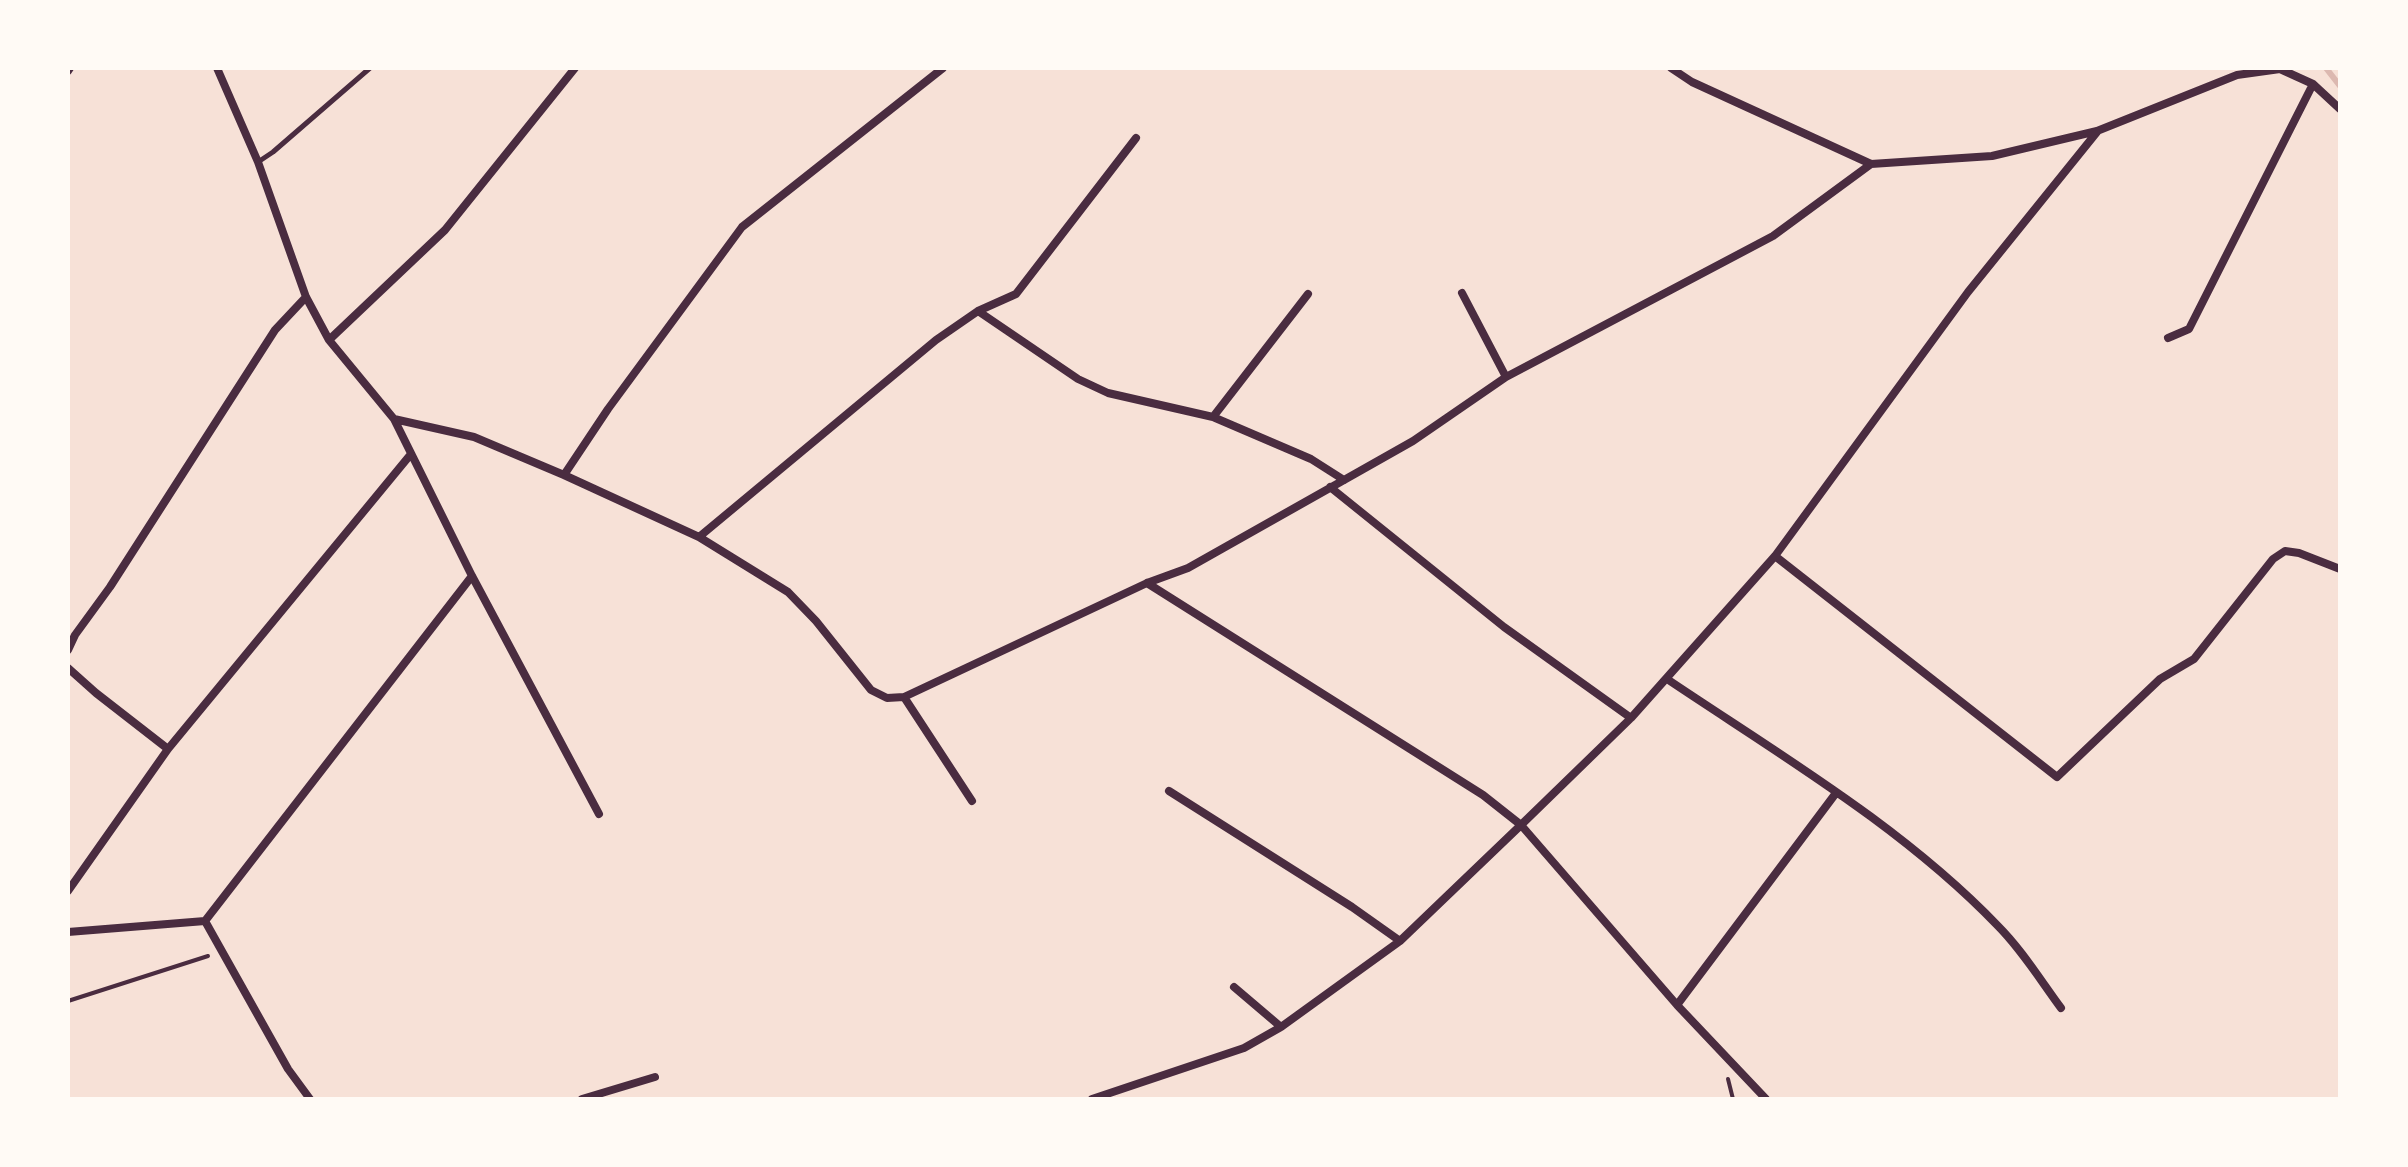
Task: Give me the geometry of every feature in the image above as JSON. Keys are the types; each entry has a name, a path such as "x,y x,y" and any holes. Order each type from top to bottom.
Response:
{"street":[{"path":"217,68 258,162 306,297 329,340 394,419 472,576 599,814"},
{"path":"329,340 445,230 575,68"},
{"path":"564,475 608,409 742,227 943,68"},
{"path":"1671,68 1692,82 1871,164 1992,156 2097,131 2237,75 2280,69 2313,84 2340,109"},
{"path":"2168,338 2189,329 2313,84"},
{"path":"1092,1099 1244,1048 1281,1027 1400,941 1521,825 1631,718 1775,556 1968,292 2097,131"},
{"path":"699,537 936,340 978,311 1016,294 1136,138"},
{"path":"394,419 474,437 699,537 788,592 816,621 871,690 887,698 904,697 1147,583 1188,568 1413,441 1506,377 1773,236 1871,164"},
{"path":"1462,293 1506,377"},
{"path":"1213,417 1308,294"},
{"path":"68,650 275,330 306,297"},
{"path":"978,311 1078,379 1108,393 1213,417 1311,459 1344,480"},
{"path":"68,891 168,749 411,454"},
{"path":"1330,487 1504,627 1631,718"},
{"path":"1775,556 2057,777 2160,679 2194,659 2273,559 2285,551 2299,553 2340,569"},
{"path":"68,932 205,921 472,576"},
{"path":"1147,583 1483,795 1521,825 1677,1005 1766,1099"},
{"path":"68,668 168,749"},
{"path":"1667,679 1877,821 1990,918 2061,1008"},
{"path":"904,697 972,801"},
{"path":"1169,791 1400,941"},
{"path":"1677,1005 1836,793"},
{"path":"205,921 288,1069 310,1099"},
{"path":"1234,987 1281,1027"},
{"path":"582,1099 655,1077"}],"lane":[{"path":"258,162 370,68"}],"path":[{"path":"68,1001 222,951"}],"waterway":[{"path":"2326,68 2340,86"}]}
